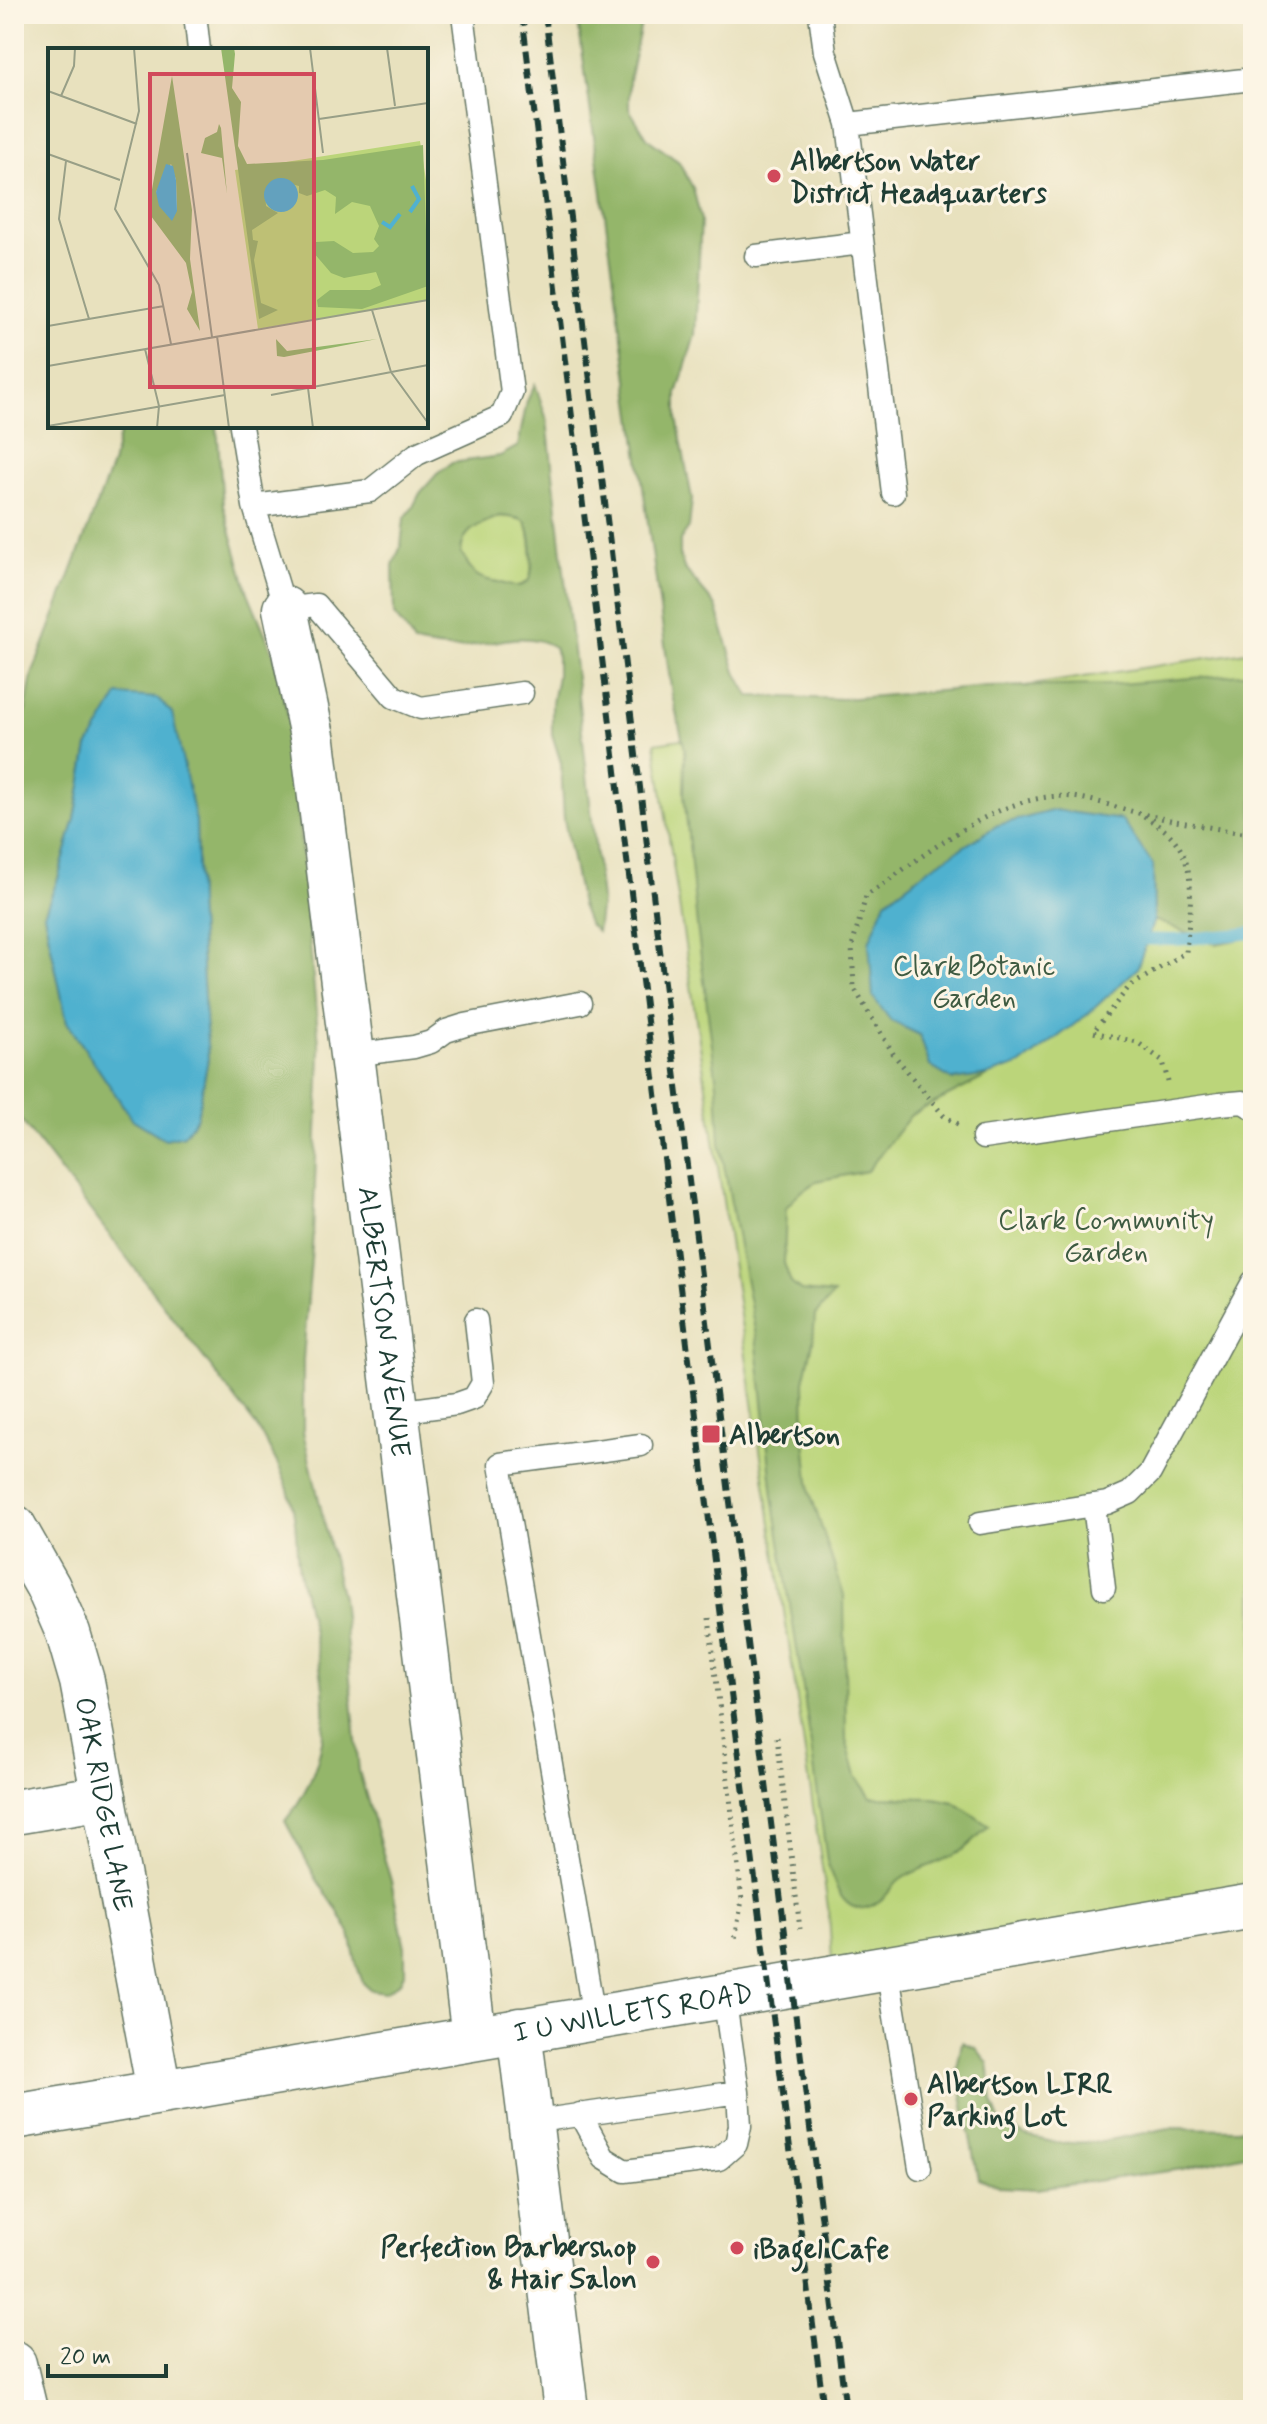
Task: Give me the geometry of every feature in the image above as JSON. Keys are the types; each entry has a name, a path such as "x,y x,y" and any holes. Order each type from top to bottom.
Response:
{"street":[{"name":"ALBERTSON AVENUE","path":"285,609 313,741 474,2037"},
{"name":"OAK RIDGE LANE","path":"14,1527 48,1587 68,1633 82,1681 159,2091"},
{"path":"14,1812 104,1797"},
{"name":"I U WILLETS ROAD","path":"14,2117 1253,1906"},
{"path":"519,2030 566,2410"},
{"path":"14,2364 25,2410"}],"lane":[{"path":"195,14 199,48"},
{"path":"254,506 370,491 417,454 502,416 512,392 463,14"},
{"path":"820,14 825,52 848,124 893,493"},
{"path":"848,124 1253,79"},
{"path":"756,256 862,243"},
{"path":"241,428 254,506 285,609 316,605 394,697 421,708 522,693"},
{"path":"352,1055 414,1047 465,1025 580,1003"},
{"path":"983,1138 1243,1102 1253,1108"},
{"path":"980,1523 1107,1503 1130,1493 1150,1473 1253,1282"},
{"path":"397,1412 457,1404 474,1398 483,1383 476,1320"},
{"path":"594,2017 500,1464 641,1445"},
{"path":"1094,1505 1104,1588"},
{"path":"887,1968 920,2168"},
{"path":"580,2114 604,2158 625,2171 719,2159 736,2144 740,2126 724,1995"},
{"path":"530,2122 738,2092"}],"path":[{"path":"983,1138 944,1116 894,1055 854,988 852,947 866,896 974,823 1012,806 1048,797 1071,797 1253,835"},
{"path":"1141,814 1169,834 1188,863 1191,879 1186,952 1129,987 1093,1032 1137,1042 1163,1061 1174,1110"},
{"path":"709,1618 742,1900 735,1939"},
{"path":"777,1737 800,1929"}],"green space":[{"path":"577,14 643,14 629,81 629,109 648,139 679,162 693,188 701,220 695,335 677,394 677,418 692,499 689,527 680,541 680,555 684,568 716,606 736,672 749,696 843,699 987,687 1107,685 1253,673 1253,937 1216,944 1154,920 1153,865 998,825 930,868 886,901 891,1021 920,1035 930,1066 953,1080 989,1075 911,1115 867,1171 817,1181 798,1194 786,1208 784,1263 791,1283 801,1291 834,1294 815,1315 813,1342 804,1381 805,1439 810,1492 844,1596 846,1740 856,1776 871,1797 934,1798 954,1802 989,1826 960,1851 906,1876 881,1900 867,1907 849,1905 833,1880 827,1861 773,1496 756,1336 720,1144 717,1085 684,794 685,750 672,695"},
{"path":"535,384 547,420 601,900 597,932 588,923 581,905 564,819 561,763 552,734 552,703 557,676 554,647 531,639 459,648 414,643 394,615 393,565 401,546 404,519 420,493 452,463 500,456 518,446 527,401","holes":["500,516 515,518 527,525 532,551 531,570 528,581 521,585 480,577 461,553 469,533"]},
{"path":"121,428 217,428 223,505 248,593 274,655 290,725 320,1055 313,1234 303,1360 303,1432 342,1598 359,1771 391,1881 405,1947 405,1971 400,1982 385,1992 371,1990 363,1983 350,1933 285,1821 305,1790 318,1760 324,1699 297,1559 293,1509 282,1473 257,1427 14,1111 14,777 32,675 112,465","holes":["88,747 196,821 208,1059 197,1117 184,1135 165,1139 132,1119 67,1022 44,914 58,879 75,819"]},
{"path":"499,516 524,521 526,525 532,560 528,581 521,585 480,577 461,554 468,533"},
{"name":"Clark Botanic Garden","path":"1253,651 1253,1904 833,1977 829,1914 655,743"},
{"path":"962,2042 976,2048 988,2063 993,2102 1000,2120 1026,2136 1057,2143 1099,2142 1169,2128 1237,2129 1253,2126 1253,2152 1183,2169 1037,2189 1000,2187 978,2179 957,2069"}],"water":[{"path":"118,695 157,698 172,713 196,821 208,1059 197,1117 184,1135 165,1139 132,1119 67,1022 44,914 58,879 75,819 88,747"},
{"path":"1055,810 1122,820 1153,865 1154,920 1137,969 1088,1014 1022,1064 989,1075 953,1080 930,1066 920,1035 891,1021 873,997 869,942 886,901 930,868 998,825"}],"waterway":[{"path":"1132,939 1174,940 1253,933"}],"railway":[{"path":"522,14 720,1609 824,2410"},
{"path":"545,14 671,1040 846,2410"}],"place":[{"name":"Albertson Water District Headquarters","path":"774,176"},
{"name":"Albertson","path":"711,1434"},
{"name":"Albertson LIRR Parking Lot","path":"911,2099"},
{"name":"iBagel Cafe","path":"737,2248"},
{"name":"Perfection Barbershop & Hair Salon","path":"653,2262"}],"park label":[{"name":"Clark Community Garden","path":"1106,1235"}]}
